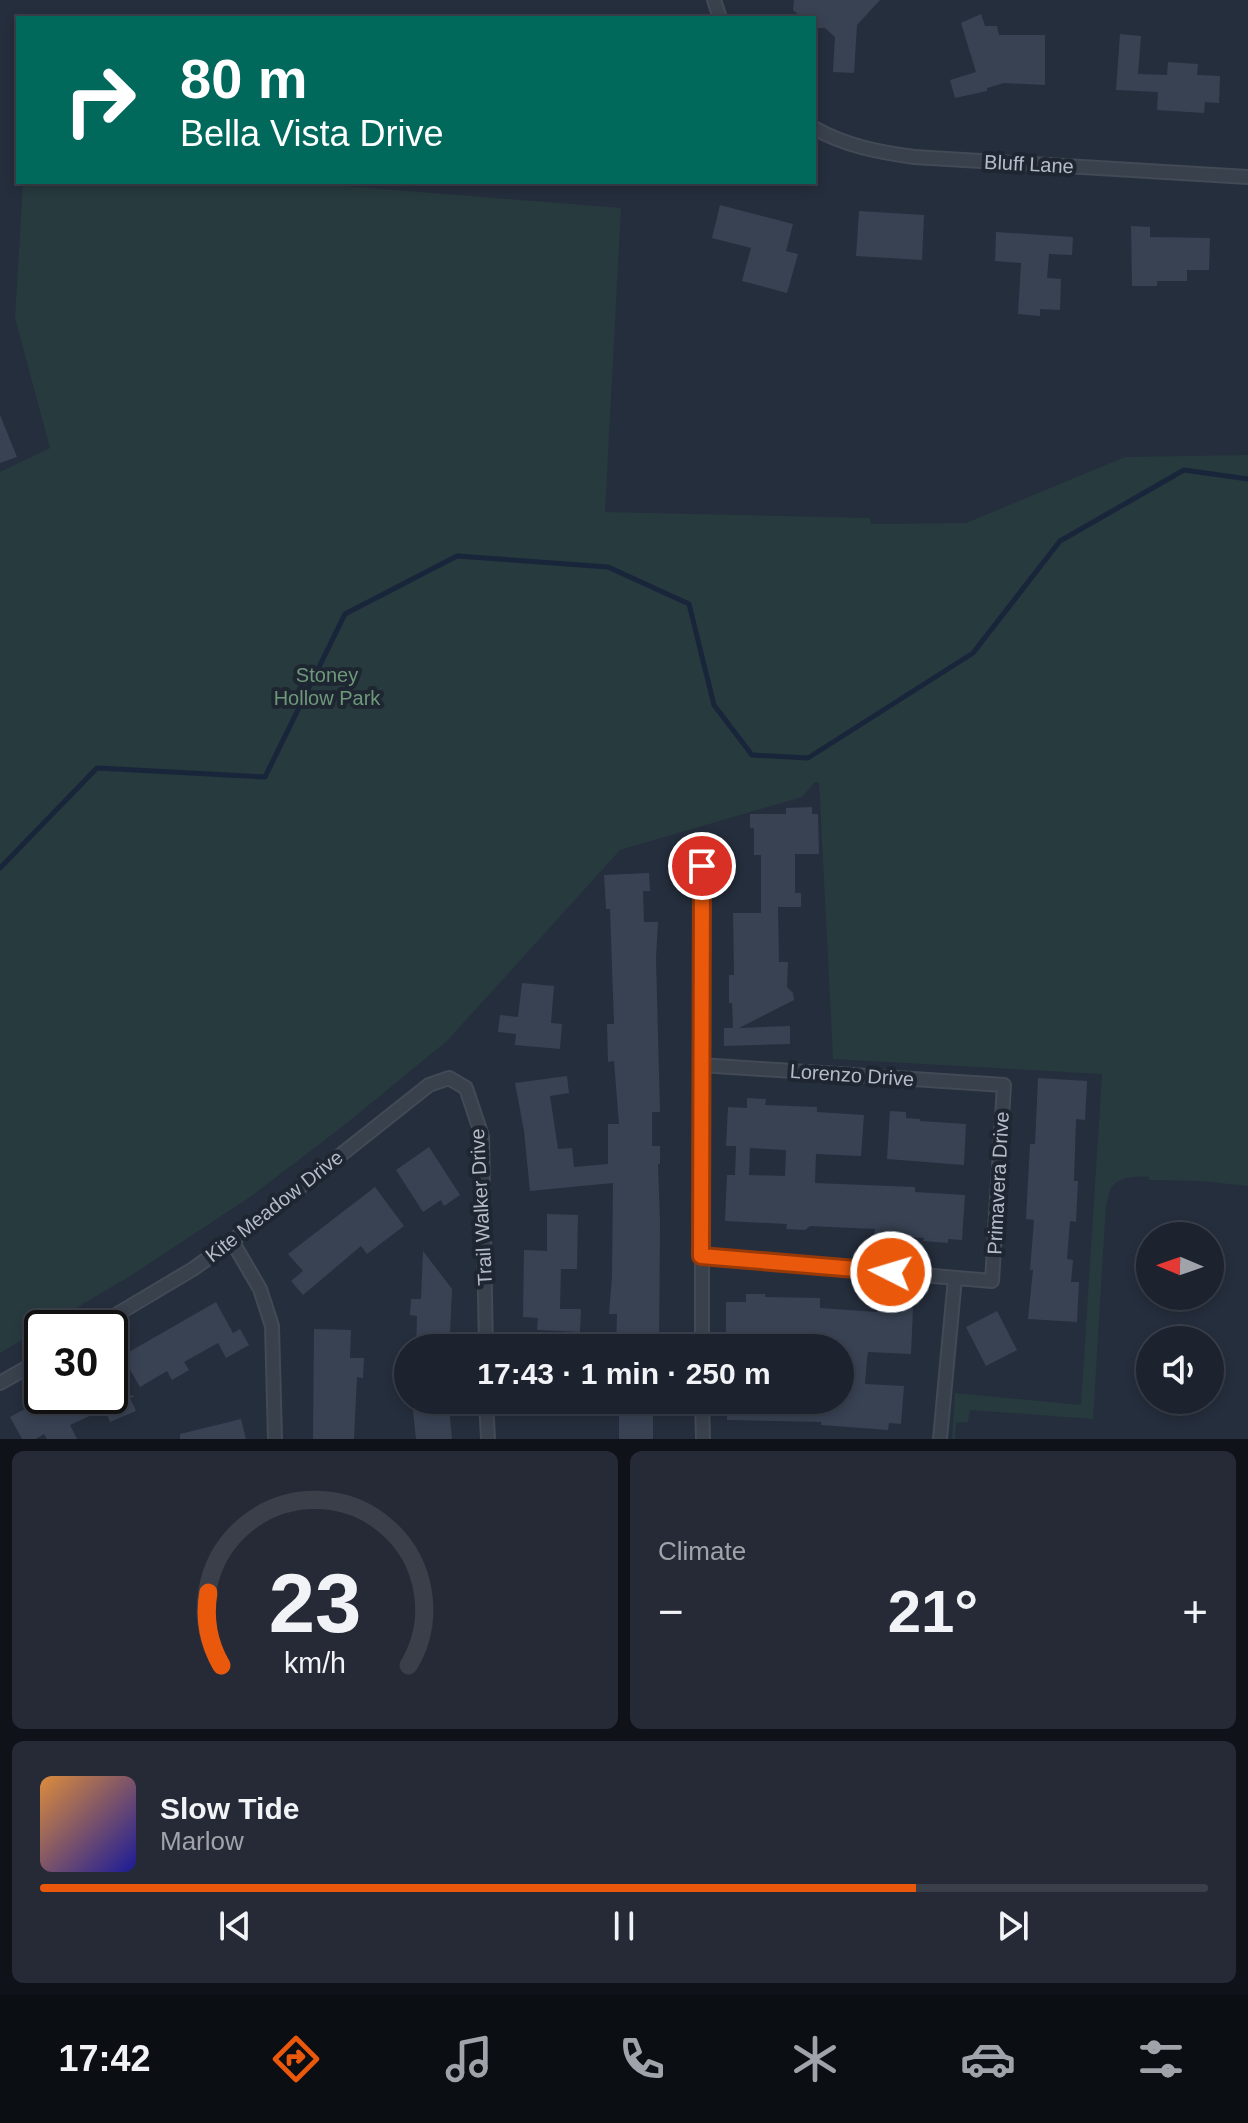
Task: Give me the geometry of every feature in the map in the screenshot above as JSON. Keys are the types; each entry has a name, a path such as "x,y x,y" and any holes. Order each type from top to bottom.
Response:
{"street":[{"name":"Bluff Lane","path":"816,129 844,143 914,157 1248,177"},
{"path":"702,866 702,1334"},
{"name":"Lorenzo Drive","path":"701,1065 1004,1085"},
{"name":"Kite Meadow Drive","path":"124,1310 193,1269 429,1085 449,1078"},
{"name":"Trail Walker Drive","path":"449,1078 466,1088 482,1136 486,1334"},
{"name":"Primavera Drive","path":"955,1278 992,1281 1004,1085"},
{"path":"232,1241 260,1289 272,1326 275,1439"},
{"path":"701,1256 955,1278 940,1439"},
{"path":"0,1383 24,1369"},
{"path":"487,1414 488,1439"},
{"path":"702,1414 703,1439"}],"green space":[{"name":"Stoney Hollow Park","path":"23,184 319,184 621,208 605,512 870,518 871,524 966,523 1125,457 1248,455 1248,1186 1140,1177 1124,1179 1112,1187 1106,1205 1093,1419 970,1410 968,1422 956,1423 955,1439 952,1439 955,1393 1081,1405 1102,1074 833,1059 819,782 815,782 802,797 620,850 447,1041 342,1127 250,1197 73,1310 24,1310 24,1339 0,1353 0,472 50,448 15,318"}],"building":[{"path":"794,0 880,0 857,25 854,73 833,72 835,37 825,28 816,28 816,16 800,16 793,10"},
{"path":"981,14 985,26 997,26 999,35 1045,35 1045,85 1004,83 987,88 987,91 955,98 950,80 976,72 961,23"},
{"path":"1120,34 1141,36 1138,74 1167,75 1168,62 1198,64 1197,75 1220,76 1219,103 1205,102 1204,113 1157,110 1158,92 1116,90"},
{"path":"720,205 793,224 786,251 798,254 787,293 742,281 751,248 712,238"},
{"path":"859,211 924,215 922,260 856,256"},
{"path":"1131,226 1150,227 1150,237 1210,238 1209,270 1187,270 1187,281 1157,281 1157,286 1132,286"},
{"path":"996,232 1073,237 1072,255 1049,254 1047,278 1061,279 1060,310 1040,309 1040,316 1018,314 1021,263 995,261"},
{"path":"0,415 17,457 0,463"},
{"path":"812,807 812,814 818,814 819,854 795,854 795,893 801,893 801,907 778,907 779,962 788,962 787,987 793,993 794,1000 739,1028 790,1026 790,1044 724,1046 724,1028 733,1028 729,975 734,975 733,913 761,913 761,855 754,855 754,828 750,828 750,814 786,814 786,808"},
{"path":"649,873 650,891 643,891 644,922 658,922 660,1112 652,1112 652,1146 660,1146 659,1334 616,1334 617,1314 609,1314 613,1183 530,1191 515,1083 567,1076 569,1093 550,1096 558,1149 572,1148 574,1167 608,1164 608,1124 619,1124 614,1061 608,1062 607,1024 614,1024 610,909 606,909 604,875"},
{"path":"522,983 554,986 551,1023 562,1024 560,1049 515,1045 516,1034 498,1032 500,1015 518,1017"},
{"path":"1038,1078 1087,1081 1085,1120 1076,1119 1076,1222 1070,1221 1067,1259 1073,1260 1071,1282 1079,1282 1077,1322 1028,1319 1034,1220 1026,1219 1030,1144 1035,1144"},
{"path":"747,1098 766,1099 765,1105 817,1107 817,1112 864,1115 861,1156 816,1154 815,1183 915,1187 915,1192 965,1195 962,1240 948,1239 948,1243 923,1241 924,1238 874,1235 875,1229 810,1226 805,1230 786,1229 787,1224 725,1221 727,1175 735,1175 736,1146 726,1146 728,1107 747,1108","holes":["750,1148 786,1150 785,1176 749,1175"]},
{"path":"890,1111 906,1112 906,1118 920,1121 966,1124 964,1165 887,1159"},
{"path":"429,1147 460,1195 444,1206 441,1200 423,1212 396,1170"},
{"path":"375,1187 404,1226 367,1254 361,1246 303,1295 291,1281 303,1271 288,1254"},
{"path":"547,1214 578,1215 577,1269 561,1269 560,1309 581,1309 580,1332 537,1330 538,1318 523,1317 524,1250 547,1251"},
{"path":"423,1251 452,1289 450,1334 416,1334 417,1316 410,1315 411,1299 421,1299"},
{"path":"746,1294 765,1294 765,1297 820,1298 820,1308 877,1312 878,1306 913,1308 911,1354 868,1352 867,1359 865,1384 904,1386 901,1424 889,1423 888,1430 821,1425 821,1422 727,1420 727,1414 854,1414 854,1334 726,1334 726,1302 746,1302"},
{"path":"216,1302 233,1333 240,1329 249,1345 226,1358 218,1343 184,1362 189,1370 172,1380 167,1371 140,1387 128,1366 128,1353"},
{"path":"997,1311 1017,1350 986,1366 966,1327"},
{"path":"314,1329 351,1330 350,1358 364,1358 363,1378 357,1377 354,1439 313,1439"},
{"path":"128,1395 135,1396 130,1398 136,1411 110,1422 107,1414 128,1414"},
{"path":"24,1409 24,1414 94,1414 70,1425 77,1439 47,1439 44,1434 36,1439 22,1439 10,1417"},
{"path":"413,1414 450,1414 452,1439 416,1439"},
{"path":"619,1414 653,1414 653,1439 619,1439"},
{"path":"241,1419 246,1439 180,1439 180,1434"}],"waterway":[{"path":"0,868 97,768 265,777 345,614 457,556 608,567 689,604 714,705 752,755 808,758 973,653 1060,541 1184,470 1248,479"}],"route":[{"path":"702,866 701,1256 891,1272"}]}
